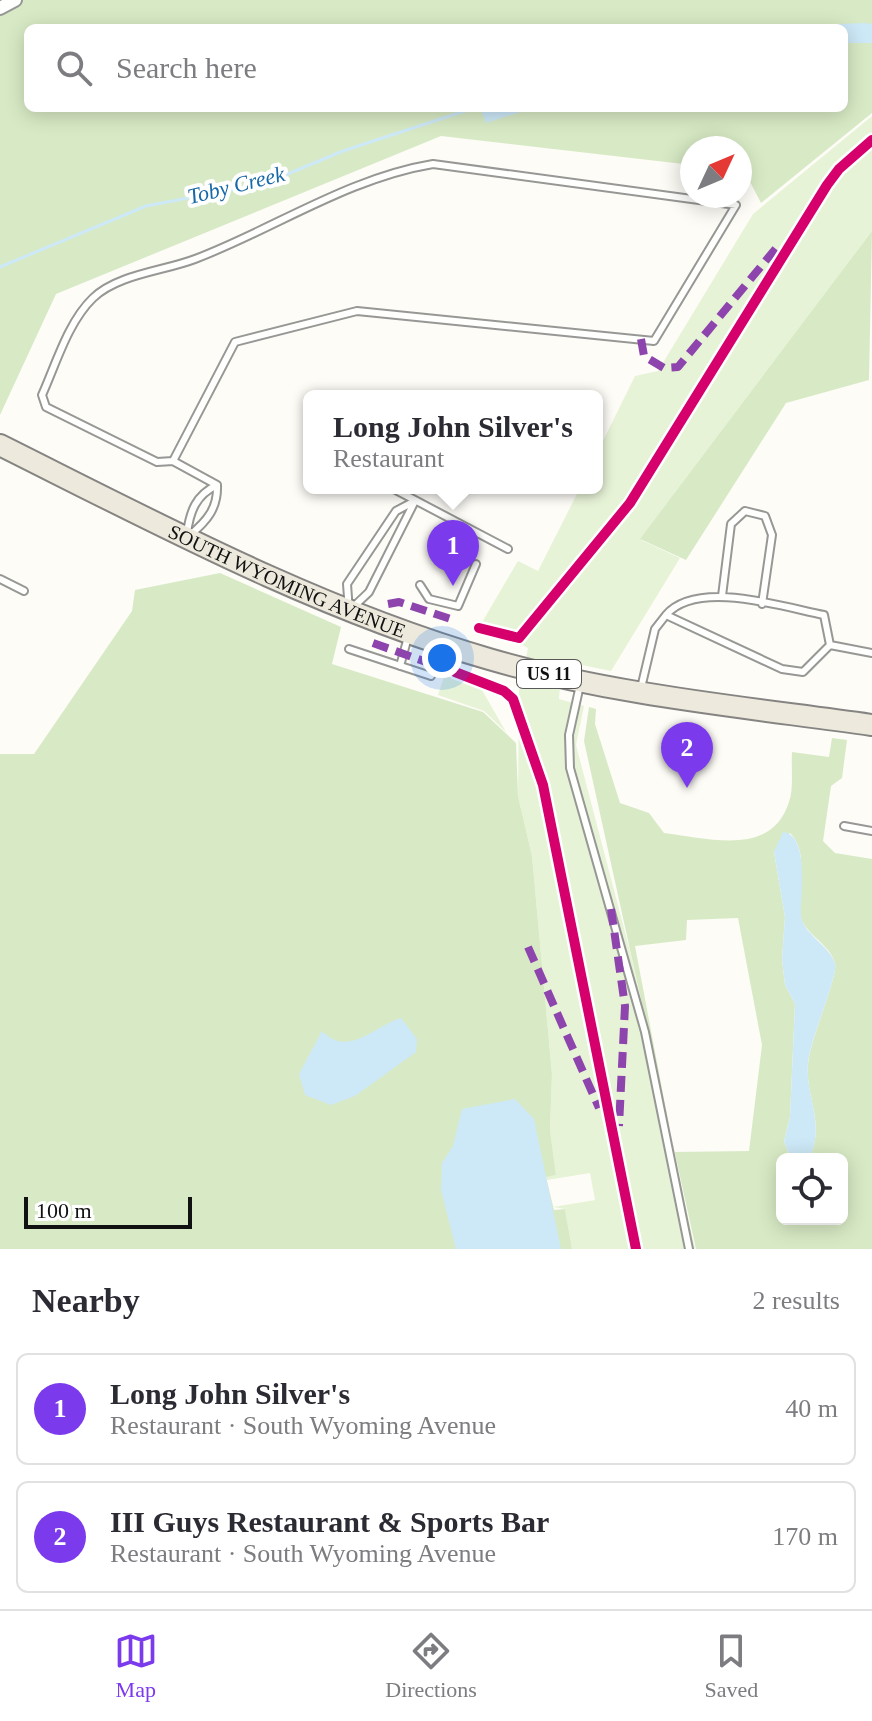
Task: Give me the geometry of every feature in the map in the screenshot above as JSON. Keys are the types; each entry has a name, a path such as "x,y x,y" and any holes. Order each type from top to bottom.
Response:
{"main road":[{"name":"SOUTH WYOMING AVENUE","path":"1,447 186,538 349,611 409,634 581,681 872,725"}],"street":[{"path":"0,8 15,0"}],"lane":[{"path":"173,461 235,342 357,311 654,341 736,205 433,164 408,168 330,197 222,248 104,291 79,314 42,401 46,407 157,462 173,461 217,485"},
{"path":"186,538 192,510 203,492 217,485"},
{"path":"186,538 205,522 215,505 217,485"},
{"path":"403,494 508,549"},
{"path":"349,611 369,592 415,501"},
{"path":"349,611 347,584 396,511 415,501"},
{"path":"722,596 731,524 745,511 765,516 772,535 762,604"},
{"path":"420,585 429,599 458,606 476,564"},
{"path":"0,579 24,591"},
{"path":"641,691 655,629 672,608 713,595 824,615 830,645"},
{"path":"666,615 782,669 803,672 830,645"},
{"path":"400,666 409,634"},
{"path":"830,645 872,653"},
{"path":"349,649 431,676"},
{"path":"581,681 569,735 570,768 645,1032 689,1249"},
{"path":"844,826 872,831"}],"green space":[{"path":"0,0 872,0 872,113 761,203 752,186 752,136 680,136 680,164 441,136 56,294 0,415"},
{"path":"872,116 872,231 641,540 680,558 611,671 562,661 559,699 584,706 576,745 631,955 695,1249 572,1249 565,1209 553,1207 595,1200 590,1173 547,1180 546,1176 556,1175 550,1130 552,1074 532,856 518,796 519,691 528,648 481,624 518,561 538,571 577,494 603,494 603,441 635,376 658,371 753,214"},
{"path":"872,231 869,380 786,403 686,560 640,539"},
{"path":"220,573 341,627 332,664 483,712 516,743 518,796 532,856 552,1074 550,1130 556,1175 546,1177 554,1210 565,1209 572,1249 0,1249 0,754 34,754 132,611 135,590"},
{"path":"446,671 478,683 506,732 484,711 438,695"},
{"path":"589,707 596,709 595,724 620,803 649,813 664,833 737,840 753,838 768,831 780,820 791,796 792,752 829,757 832,738 847,740 842,778 831,786 823,841 835,853 872,859 872,1249 696,1249 675,1152 749,1151 762,1045 738,918 687,920 686,940 635,946 670,1132 584,741","holes":["790,833 797,843 801,865 798,900 802,921 830,952 835,964 808,1064 816,1134 811,1153 848,1153 848,1225 776,1225 776,1153 789,1153 784,1141 790,1117 795,1004 785,985 782,959 785,917 774,852"]}],"water":[{"path":"865,23 872,24 872,43 848,43 848,24 838,24"},
{"path":"482,112 520,112 486,123"},
{"path":"783,832 797,843 802,867 803,922 835,964 808,1063 816,1134 811,1153 789,1153 784,1141 790,1117 795,1004 785,985 782,959 785,917 774,852"},
{"path":"401,1018 417,1039 416,1052 355,1096 331,1105 305,1095 299,1074 322,1031 332,1039 351,1041"},
{"path":"515,1099 534,1119 561,1249 456,1249 441,1190 442,1163 453,1146 462,1109"}],"waterway":[{"name":"Toby Creek","path":"0,267 146,206 266,183 343,151 462,112"}],"marked path":[{"path":"641,339 644,356 664,368 678,367 777,247"},
{"path":"388,604 399,602 454,620"},
{"path":"373,643 460,674"},
{"path":"611,909 625,1006 619,1126"},
{"path":"528,947 599,1108"}],"cycle path":[{"path":"479,628 519,638 630,503 827,185 839,169 872,140"},
{"path":"455,672 504,691 513,699 543,785 636,1249"}],"place":[{"name":"Long John Silver's","path":"453,586"},
{"name":"III Guys Restaurant & Sports Bar","path":"687,788"}]}
